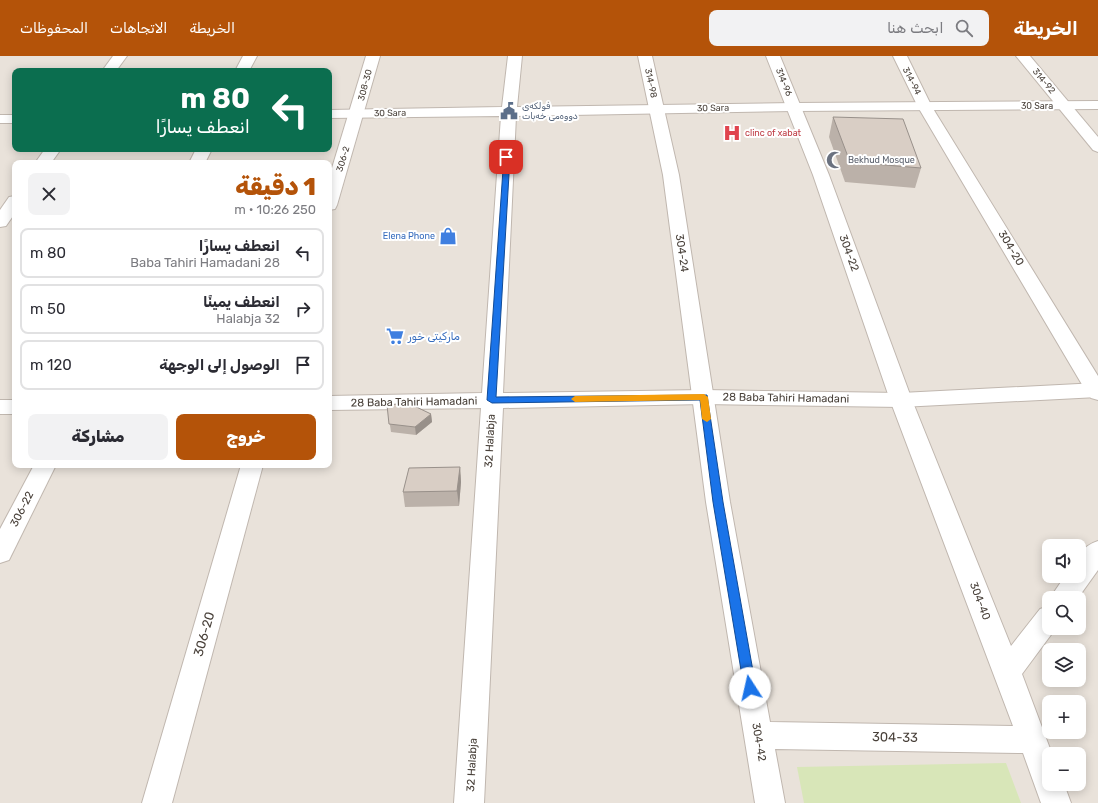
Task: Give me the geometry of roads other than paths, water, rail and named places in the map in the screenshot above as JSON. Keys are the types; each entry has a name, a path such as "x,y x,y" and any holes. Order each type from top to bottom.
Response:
{"street":[{"path":"111,68 120,56"},
{"path":"244,68 250,56"},
{"name":"308-30","path":"357,114 373,56"},
{"name":"32 Halabja","path":"469,803 509,111 515,56"},
{"name":"314-98","path":"645,56 656,109"},
{"name":"314-96","path":"773,56 794,107"},
{"name":"314-94","path":"900,56 925,107"},
{"name":"314-92","path":"1023,56 1098,147"},
{"name":"30 Sara","path":"332,114 794,107 1098,105"},
{"name":"304-22","path":"794,107 821,175 901,400"},
{"name":"304-20","path":"925,107 1098,391"},
{"name":"304-24","path":"656,109 671,175 704,397"},
{"name":"306-2","path":"332,196 357,114"},
{"path":"0,119 12,119"},
{"path":"0,222 12,205"},
{"name":"28 Baba Tahiri Hamadani","path":"332,403 704,397 901,400 1098,391"},
{"name":"304-42","path":"704,397 718,502 770,803"},
{"name":"304-40","path":"901,400 1008,672 1056,803"},
{"path":"0,407 12,407"},
{"name":"306-22","path":"0,553 43,468"},
{"name":"306-20","path":"157,803 251,468"},
{"path":"1068,591 1098,551"},
{"path":"1008,672 1042,626"},
{"name":"304-33","path":"758,735 1032,740"}],"place":[{"name":"فولکه‌ی دووه‌می خه‌بات","path":"509,111"},
{"name":"clinc of xabat","path":"732,133"},
{"name":"Bekhud Mosque","path":"835,160"},
{"name":"Elena Phone","path":"448,236"},
{"name":"مارکیتی خور","path":"395,336"}]}
